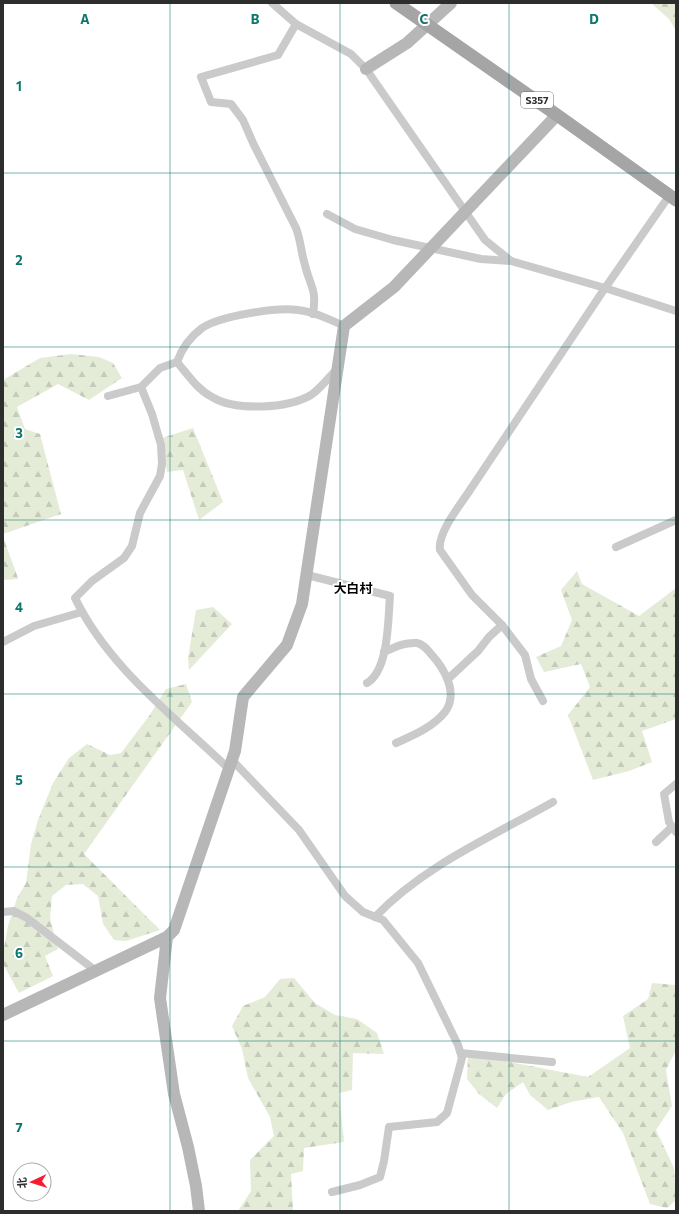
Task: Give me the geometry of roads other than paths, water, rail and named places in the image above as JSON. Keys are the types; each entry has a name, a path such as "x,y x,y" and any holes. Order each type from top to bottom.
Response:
{"main road":[{"name":"S357","path":"396,3 557,114 673,198"}],"street":[{"path":"272,3 296,24 351,54 366,69 485,240 511,261"},
{"path":"366,69 407,43 451,3"},
{"path":"296,24 278,55 201,77 211,102 231,104 243,120 296,228 301,242 305,266 315,297 313,314"},
{"path":"3,1015 167,937 174,930 231,764 243,697 287,645 302,604 344,326 394,287 557,114"},
{"path":"543,701 531,679 525,655 502,625 472,595 440,550 439,543 449,521 605,288 673,198"},
{"path":"327,214 355,229 393,240 481,259 511,261 605,288 676,311"},
{"path":"177,362 181,351 189,340 203,328 235,316 297,310 313,314 344,326"},
{"path":"177,362 196,385 212,397 229,405 244,407 293,402 311,395 339,367"},
{"path":"108,396 122,390 140,387 160,368 177,362"},
{"path":"140,387 152,414 161,445 162,464 160,476 140,513 132,546 124,558 92,581 75,598 82,612 104,643 136,681 231,764 299,830 345,896 363,912 383,920 418,963 461,1053 462,1058 447,1113 437,1122 388,1127 384,1161 380,1177 360,1185 332,1192"},
{"path":"616,547 676,520"},
{"path":"307,575 390,596 384,652 373,679 367,683"},
{"path":"3,642 34,626 82,612"},
{"path":"448,679 478,651 489,637 502,625"},
{"path":"384,652 399,644 417,643 423,645 437,660 448,679 450,701 446,711 434,724 396,743"},
{"path":"656,842 674,829 670,822 664,794 676,784"},
{"path":"375,917 388,903 430,871 553,802"},
{"path":"3,912 14,911 28,918 96,971"},
{"path":"167,937 160,998 174,1094 188,1147 196,1186 198,1211"},
{"path":"461,1053 552,1062"}],"district":[{"name":"大白村","path":"353,588"}]}
